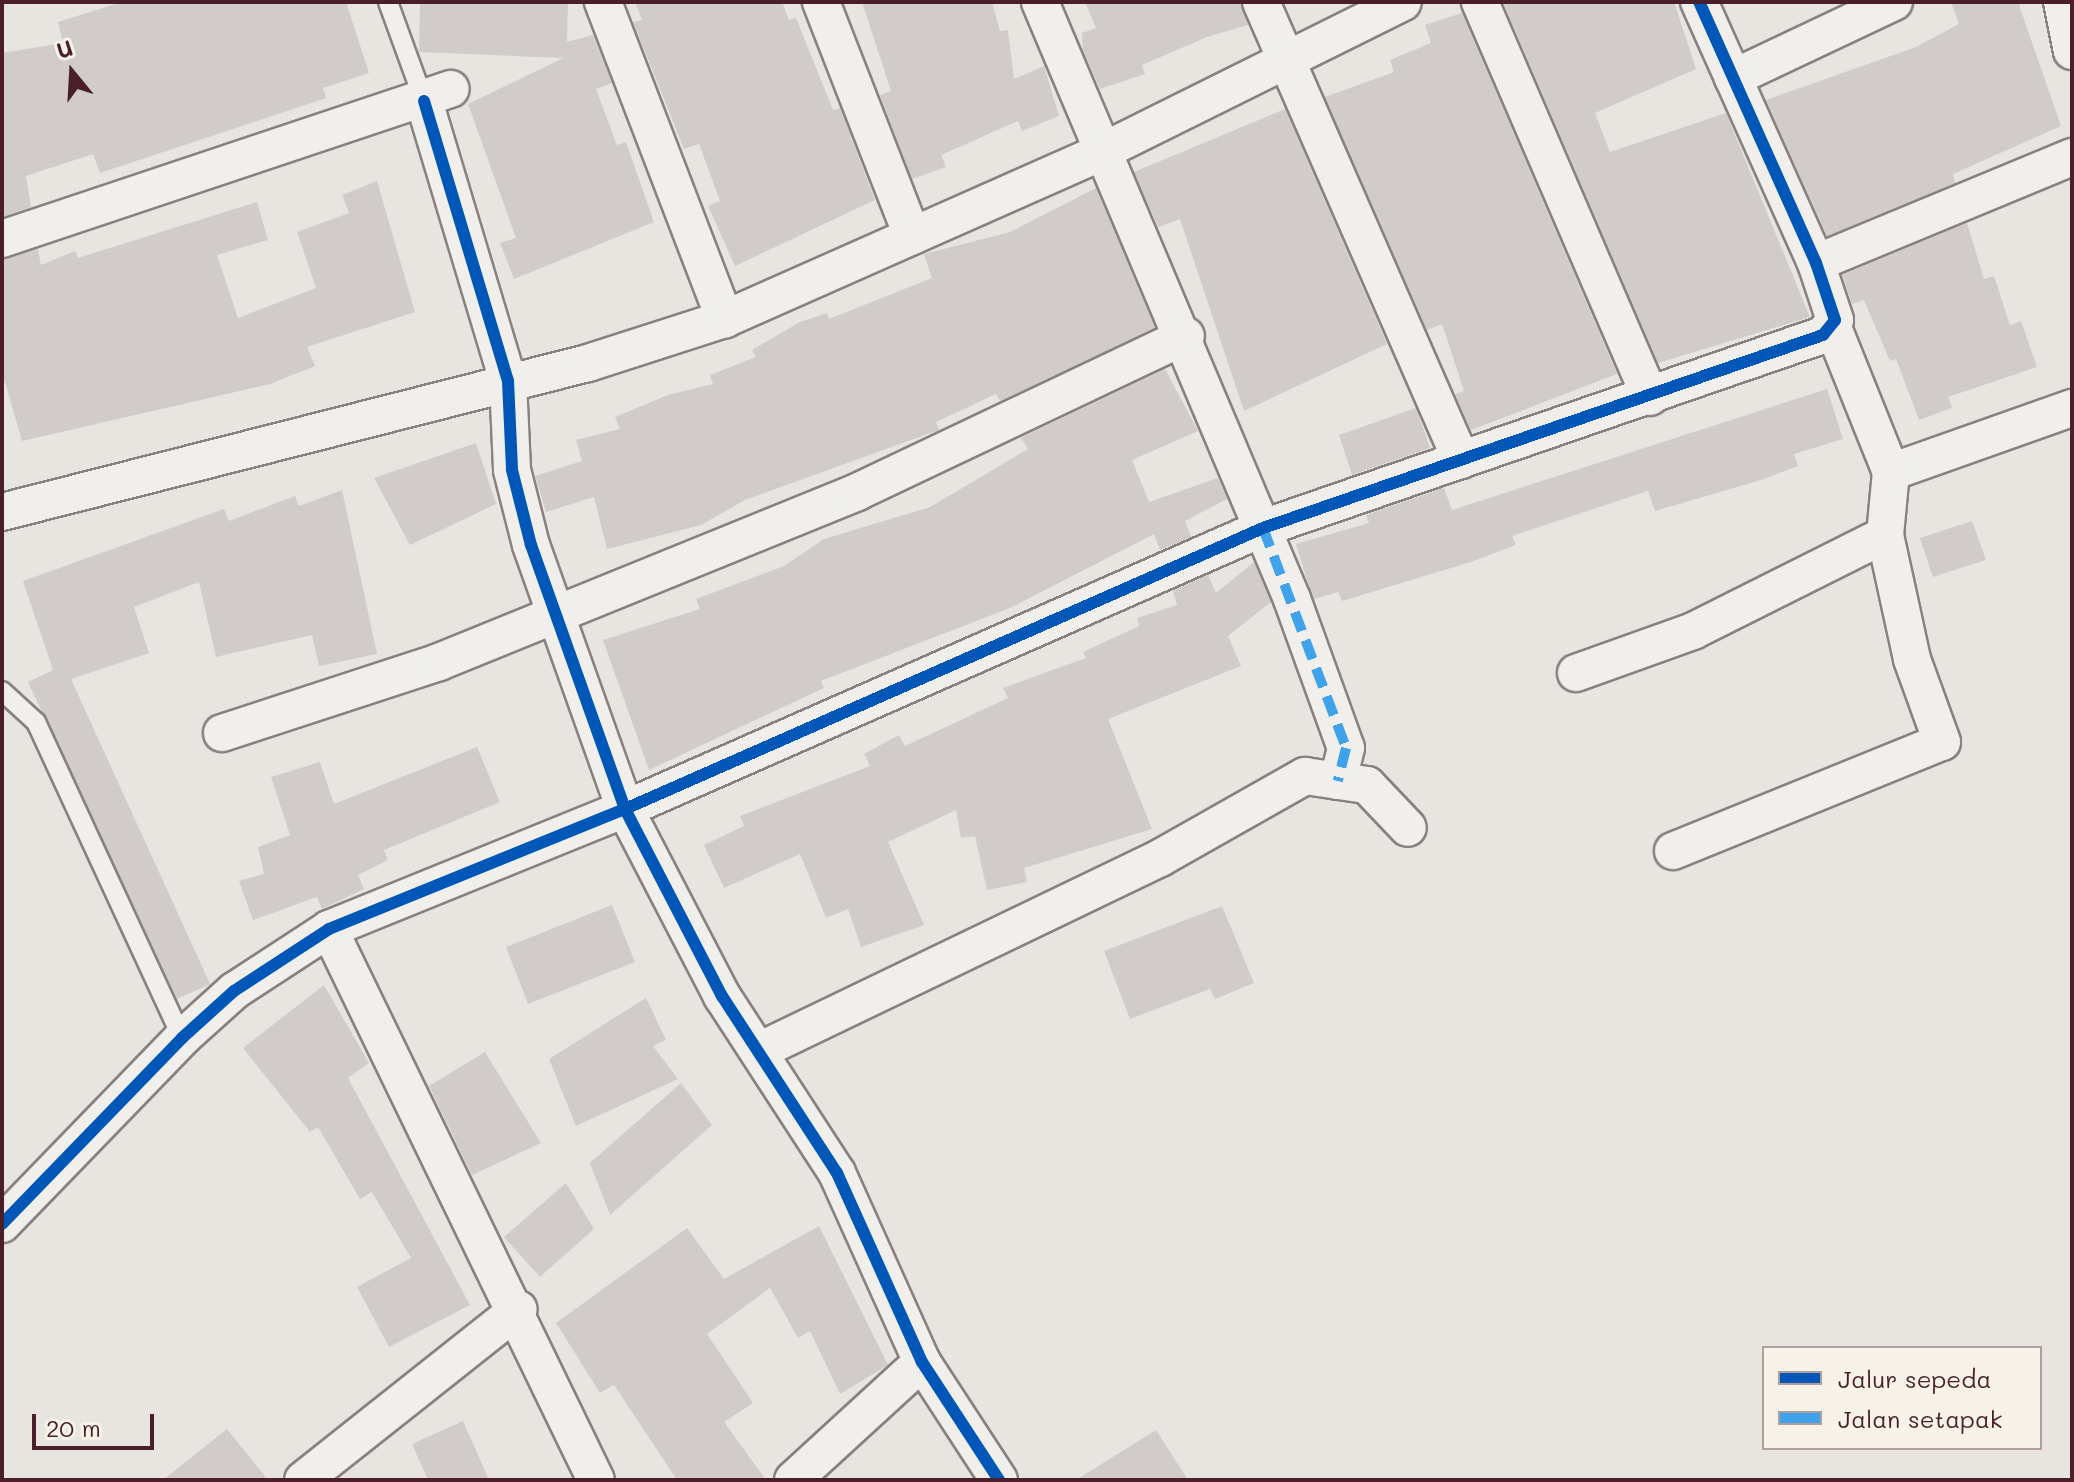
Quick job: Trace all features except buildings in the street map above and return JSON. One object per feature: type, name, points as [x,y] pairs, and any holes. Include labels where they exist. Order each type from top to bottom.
[{"type":"street","points":[[603,2],[725,319]]},
{"type":"street","points":[[821,2],[912,236]]},
{"type":"street","points":[[1040,2],[1099,153],[1186,336],[1263,528],[1346,748],[1338,781]]},
{"type":"street","points":[[1261,2],[1461,460]]},
{"type":"street","points":[[2,512],[508,381],[725,319],[1099,153],[1403,2]]},
{"type":"street","points":[[1480,2],[1650,397]]},
{"type":"street","points":[[1673,851],[1942,742],[1912,659],[1885,535],[1891,472],[1833,328],[1816,263],[1699,2]]},
{"type":"street","points":[[1733,78],[1894,2]]},
{"type":"street","points":[[2062,2],[2072,51]]},
{"type":"street","points":[[2,239],[438,95],[508,381],[512,470],[554,616],[625,809],[671,904],[837,1173],[922,1362],[999,1480]]},
{"type":"street","points":[[1816,263],[2072,157]]},
{"type":"street","points":[[2,1224],[182,1038],[234,991],[329,929],[625,809],[1263,528],[1650,397],[1833,328]]},
{"type":"street","points":[[222,733],[554,616],[857,492],[1186,336]]},
{"type":"street","points":[[1891,472],[2072,408]]},
{"type":"street","points":[[1576,673],[1693,631],[1885,535]]},
{"type":"street","points":[[759,1051],[1146,865],[1305,776],[1367,785],[1408,828]]},
{"type":"street","points":[[329,929],[519,1309],[596,1480]]},
{"type":"street","points":[[303,1480],[519,1309]]},
{"type":"street","points":[[793,1480],[922,1362]]},
{"type":"lane","points":[[388,2],[438,95]]},
{"type":"lane","points":[[2,691],[36,722],[182,1038]]},
{"type":"marked path","points":[[1263,528],[1346,748],[1338,781]]},
{"type":"cycle path","points":[[2,1224],[182,1038],[234,991],[329,929],[625,809],[1263,528],[1823,335],[1835,320],[1816,263],[1699,2]]},
{"type":"cycle path","points":[[424,101],[508,381],[512,470],[531,545],[625,809],[722,996],[837,1173],[922,1362],[999,1480]]}]
